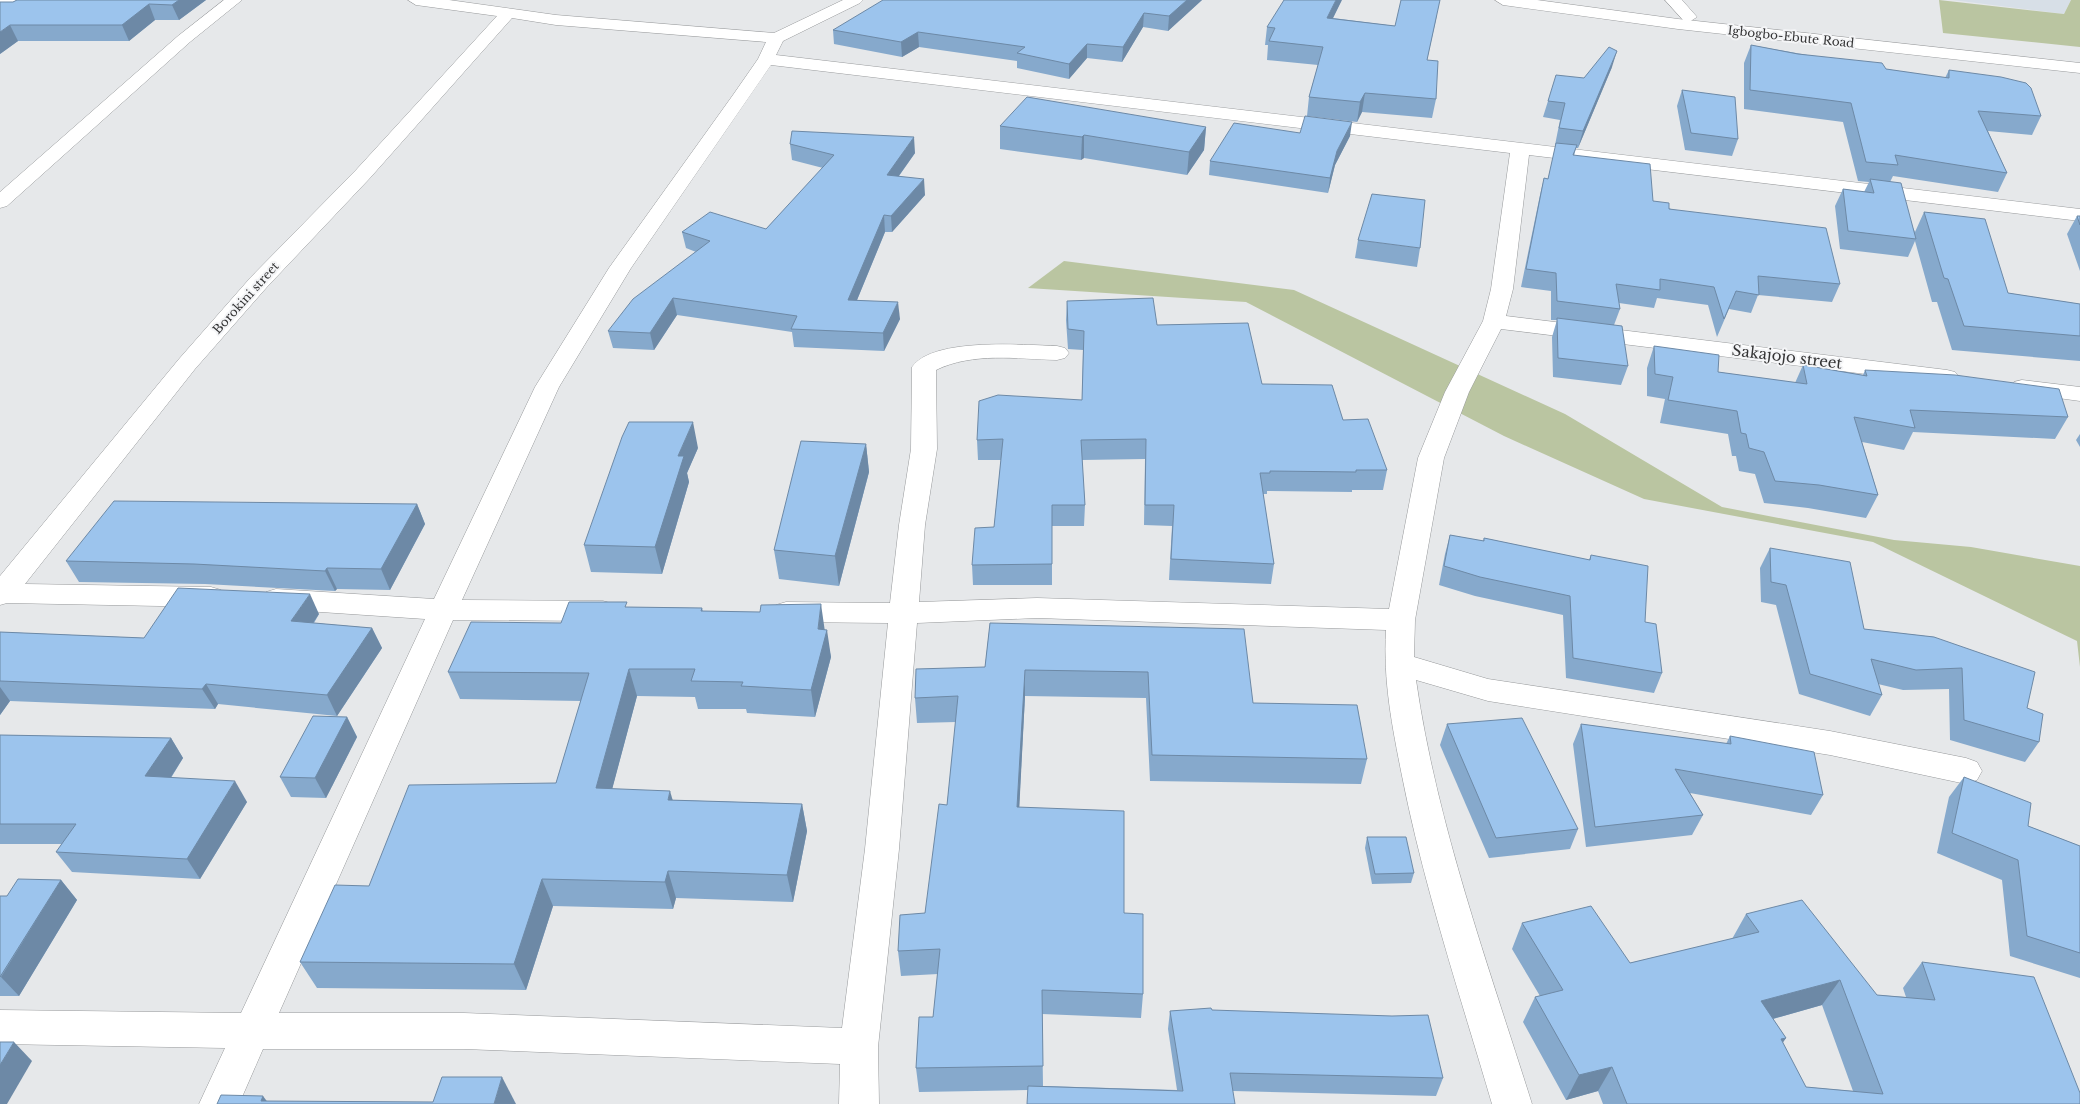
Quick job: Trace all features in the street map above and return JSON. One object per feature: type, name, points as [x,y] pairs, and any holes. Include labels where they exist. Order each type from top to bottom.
[{"type":"street","points":[[0,2],[10,0]]},
{"type":"street","points":[[0,202],[184,39],[234,0]]},
{"type":"street","points":[[416,0],[441,2],[507,15],[1520,149],[2080,215]]},
{"type":"street","points":[[219,1104],[253,1031],[301,919],[547,387],[640,238],[771,49],[856,0]]},
{"type":"street","name":"Igbogbo-Ebute Road","points":[[1503,0],[1678,24],[2080,68]]},
{"type":"street","name":"Igbogbo-Ebute Road","points":[[1565,0],[1689,17],[2080,58]]},
{"type":"street","points":[[1673,0],[1689,17]]},
{"type":"street","name":"Borokini street","points":[[1,593],[187,364],[259,282],[363,174],[507,15]]},
{"type":"street","points":[[1512,1104],[1432,840],[1406,716],[1399,664],[1401,620],[1431,458],[1457,392],[1494,321],[1502,290],[1520,149]]},
{"type":"street","name":"Sakajojo street","points":[[1494,321],[1969,380]]},
{"type":"street","points":[[859,1104],[859,1047],[882,849],[912,525],[924,449],[924,368],[938,359],[963,353],[1057,353]]},
{"type":"street","points":[[1998,384],[2080,394]]},
{"type":"street","points":[[1,593],[112,593],[241,598],[444,610],[633,611]]},
{"type":"street","points":[[758,612],[903,614],[1037,608],[1401,620]]},
{"type":"street","points":[[1399,664],[1488,690],[1830,743],[1966,771]]},
{"type":"street","points":[[0,1027],[253,1031],[464,1031],[859,1047]]},
{"type":"shaded area","points":[[1953,0],[2071,0],[2064,14]]},
{"type":"green space","points":[[1939,0],[2064,14],[2071,0],[2080,0],[2080,47],[1943,33]]},
{"type":"green space","points":[[1064,261],[1294,290],[1565,414],[1722,507],[1894,540],[1971,547],[2080,566],[2080,667],[2077,641],[1873,542],[1644,499],[1504,436],[1246,302],[1028,288]]},
{"type":"building","points":[[17,0],[179,0],[172,5],[149,4],[122,25],[10,25],[0,32],[0,2],[13,2]]},
{"type":"building","points":[[883,0],[1187,0],[1169,16],[1144,13],[1123,47],[1087,44],[1069,64],[1017,53],[1025,47],[918,32],[901,42],[833,30]]},
{"type":"building","points":[[1284,0],[1336,0],[1327,18],[1395,26],[1401,0],[1440,0],[1427,60],[1438,61],[1436,99],[1365,93],[1360,102],[1309,97],[1323,47],[1269,41],[1275,28],[1267,27]]},
{"type":"building","points":[[1751,45],[1798,54],[1882,63],[1886,69],[1949,78],[1949,70],[2001,77],[2026,83],[2031,88],[2041,116],[1978,111],[2007,173],[1895,155],[1898,165],[1866,162],[1851,103],[1750,90]]},
{"type":"building","points":[[1609,47],[1617,51],[1583,131],[1559,128],[1565,103],[1548,101],[1556,75],[1584,78]]},
{"type":"building","points":[[1682,90],[1735,97],[1738,139],[1691,133]]},
{"type":"building","points":[[1027,97],[1206,127],[1189,152],[1084,135],[1082,137],[1000,126]]},
{"type":"building","points":[[1305,116],[1352,122],[1337,151],[1330,178],[1210,161],[1234,123],[1300,133]]},
{"type":"building","points":[[792,131],[914,137],[887,175],[924,179],[891,216],[884,215],[848,300],[898,302],[883,333],[791,329],[797,316],[673,298],[650,333],[608,331],[633,299],[710,241],[682,232],[710,212],[766,229],[834,155],[790,144]]},
{"type":"building","points":[[1556,143],[1577,145],[1573,155],[1650,164],[1653,201],[1669,203],[1669,209],[1826,228],[1840,284],[1758,276],[1759,295],[1736,291],[1724,319],[1714,287],[1660,279],[1660,290],[1616,284],[1620,309],[1557,301],[1556,273],[1526,269],[1544,178],[1548,179]]},
{"type":"building","points":[[1870,179],[1901,183],[1916,239],[1848,231],[1843,189],[1874,193]]},
{"type":"building","points":[[1372,194],[1425,200],[1420,248],[1358,240]]},
{"type":"building","points":[[1924,212],[1985,219],[2008,293],[2080,304],[2080,336],[1964,326],[1948,279],[1944,278]]},
{"type":"building","points":[[1153,298],[1157,325],[1248,323],[1262,384],[1332,385],[1343,420],[1368,419],[1387,470],[1356,470],[1356,472],[1270,471],[1270,473],[1260,473],[1274,564],[1171,559],[1174,505],[1145,505],[1146,439],[1081,440],[1085,505],[1052,505],[1052,564],[972,565],[975,528],[994,527],[1003,439],[977,440],[979,401],[998,395],[1082,400],[1084,331],[1068,329],[1067,301]]},
{"type":"building","points":[[1557,318],[1622,326],[1628,366],[1558,358]]},
{"type":"building","points":[[1654,346],[1719,355],[1718,372],[1807,384],[1803,365],[1867,376],[1865,370],[1955,375],[2059,389],[2068,417],[1910,410],[1915,428],[1854,417],[1878,495],[1819,485],[1775,481],[1764,452],[1749,448],[1746,434],[1741,433],[1737,411],[1668,400],[1673,377],[1655,374]]},
{"type":"building","points":[[629,422],[693,422],[678,456],[684,456],[655,547],[584,545],[622,437]]},
{"type":"building","points":[[801,441],[866,444],[835,556],[774,550]]},
{"type":"building","points":[[114,501],[417,504],[381,569],[327,568],[325,571],[194,564],[66,561]]},
{"type":"building","points":[[1450,535],[1484,541],[1484,538],[1590,560],[1591,555],[1648,566],[1645,622],[1656,624],[1662,673],[1573,658],[1570,596],[1480,577],[1444,566]]},
{"type":"building","points":[[1770,548],[1850,562],[1864,629],[1934,637],[2035,672],[2027,708],[2043,714],[2039,742],[1964,720],[1962,668],[1916,670],[1871,659],[1882,695],[1810,674],[1786,585],[1771,582]]},
{"type":"building","points":[[178,588],[310,594],[291,621],[372,628],[327,695],[206,684],[202,689],[0,681],[0,632],[144,638]]},
{"type":"building","points":[[569,602],[627,602],[625,607],[702,608],[701,611],[760,612],[761,605],[821,604],[818,629],[827,630],[811,690],[741,686],[743,682],[691,681],[695,669],[629,669],[596,788],[670,791],[668,800],[802,804],[787,875],[668,871],[665,882],[542,879],[514,964],[300,962],[335,885],[369,886],[409,785],[556,783],[589,673],[448,672],[471,622],[561,623]]},
{"type":"building","points":[[990,623],[1244,629],[1253,703],[1357,705],[1367,759],[1152,755],[1148,672],[1025,670],[1017,807],[1124,811],[1124,913],[1143,914],[1143,994],[1042,990],[1043,1066],[916,1068],[919,1017],[933,1017],[940,949],[898,951],[900,915],[925,913],[939,804],[947,805],[958,696],[915,698],[916,669],[985,667]]},
{"type":"building","points":[[313,716],[347,717],[315,778],[280,777]]},
{"type":"building","points":[[1522,718],[1578,829],[1496,838],[1447,724]]},
{"type":"building","points":[[1581,724],[1731,744],[1730,736],[1814,752],[1823,795],[1675,769],[1703,815],[1595,827]]},
{"type":"building","points":[[0,735],[171,738],[145,776],[235,781],[187,859],[56,852],[76,824],[0,824]]},
{"type":"building","points":[[1964,777],[2031,803],[2028,826],[2080,846],[2080,953],[2027,936],[2018,860],[1952,833]]},
{"type":"building","points":[[1367,837],[1406,837],[1414,873],[1375,874]]},
{"type":"building","points":[[18,879],[61,880],[0,977],[0,896],[7,896]]},
{"type":"building","points":[[1802,900],[1877,995],[1935,1000],[1922,962],[2034,977],[2080,1093],[2080,1104],[1627,1104],[1612,1067],[1579,1075],[1535,997],[1563,990],[1522,923],[1591,906],[1630,963],[1759,932],[1746,914]],"holes":[[[1840,980],[1883,1094],[1806,1087],[1781,1039],[1786,1038],[1761,1001]]]},
{"type":"building","points":[[1211,1008],[1212,1010],[1392,1016],[1428,1015],[1443,1078],[1230,1073],[1235,1104],[1027,1104],[1028,1086],[1183,1091],[1170,1011]]},
{"type":"building","points":[[0,1042],[14,1042],[0,1065]]},
{"type":"building","points":[[442,1077],[502,1077],[494,1104],[217,1104],[221,1095],[263,1096],[261,1101],[433,1102]]}]
